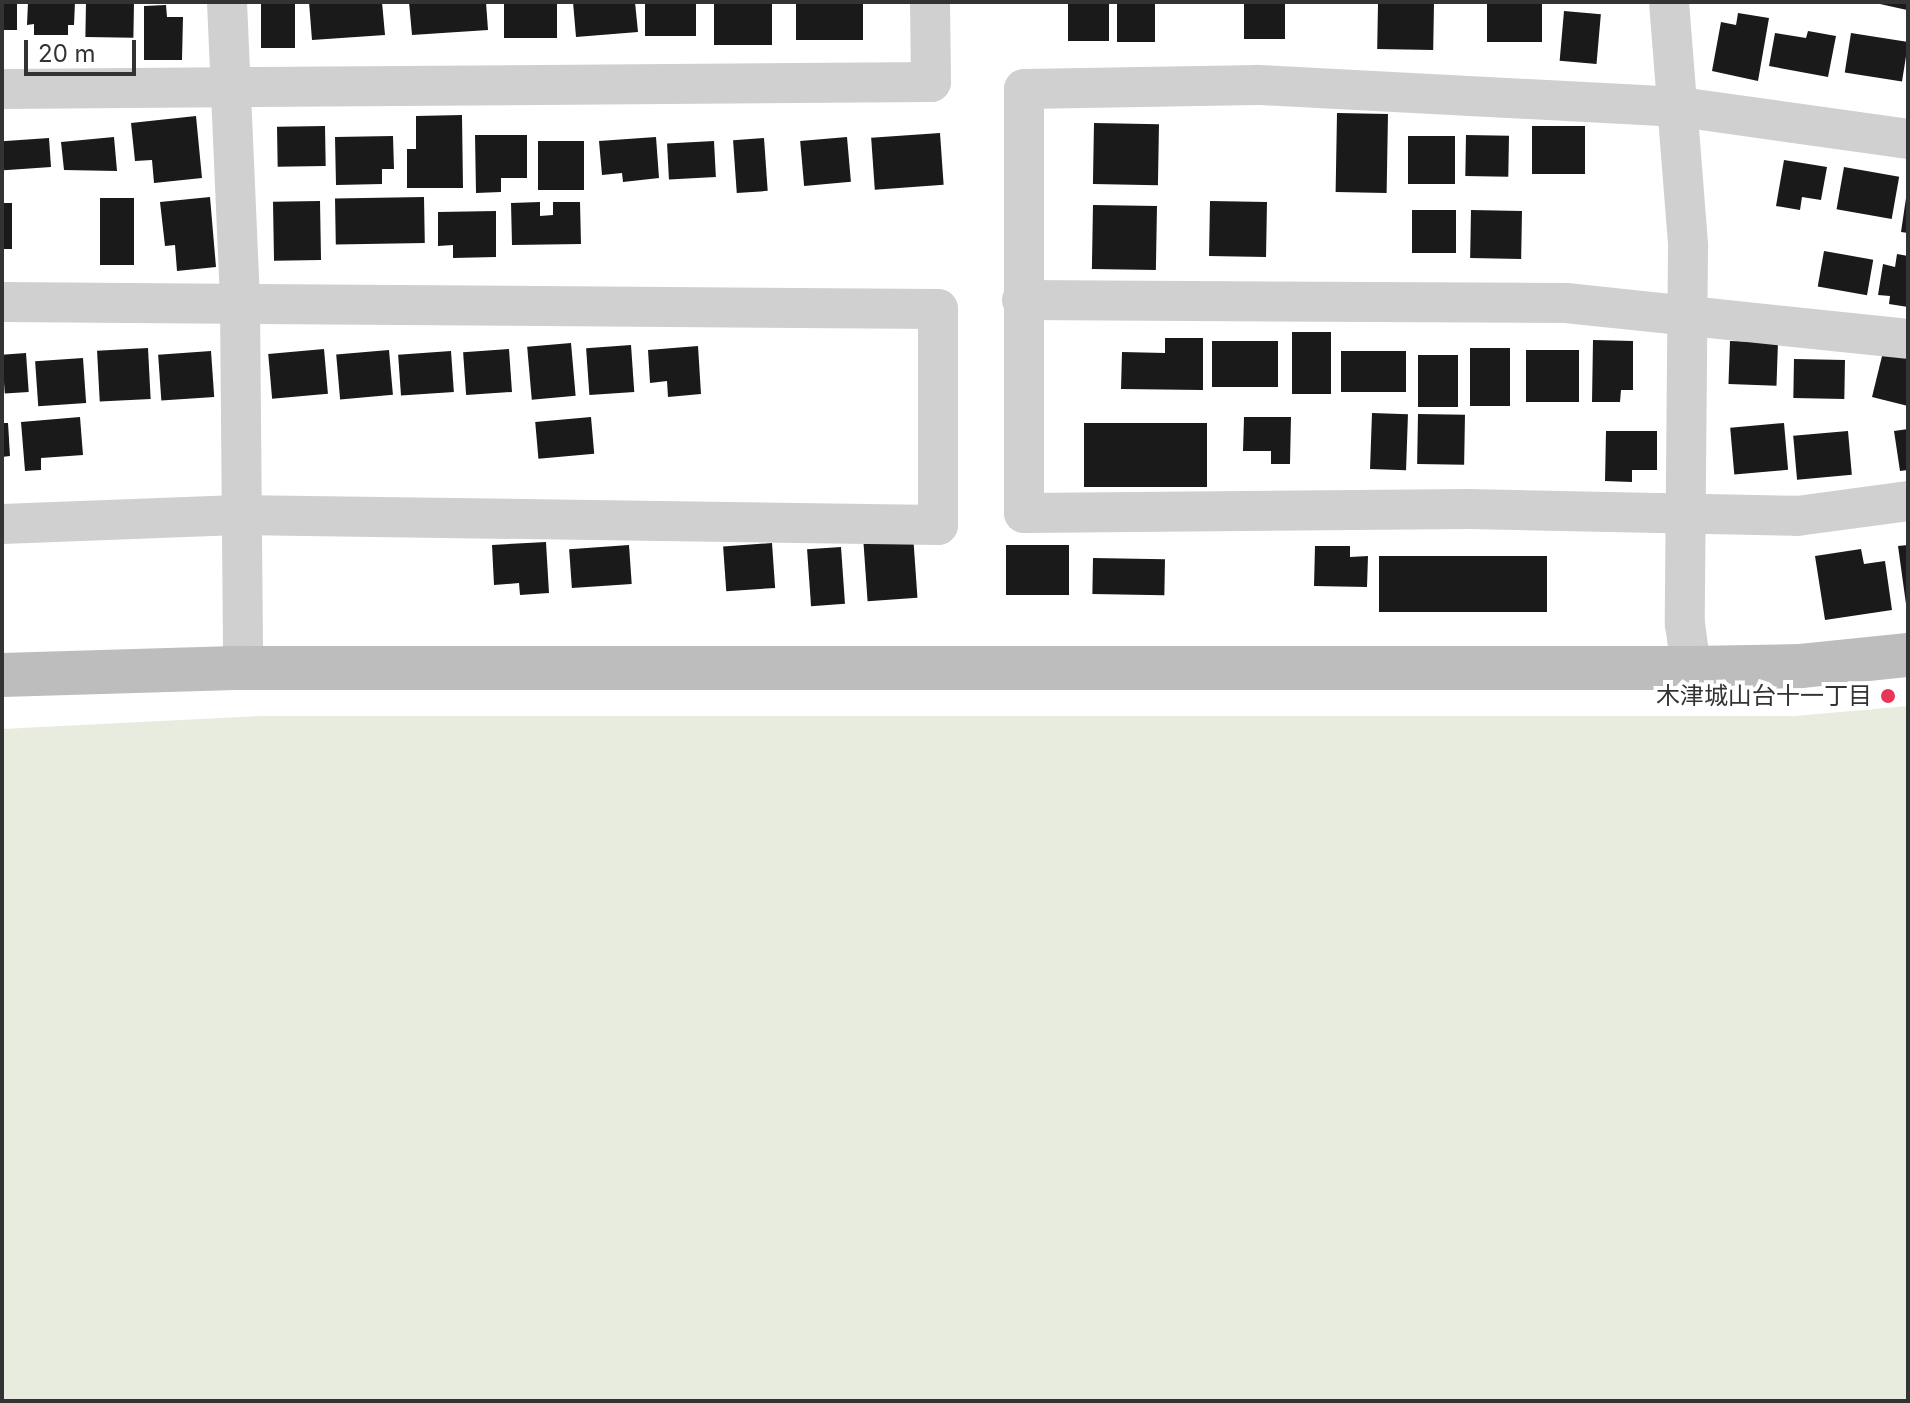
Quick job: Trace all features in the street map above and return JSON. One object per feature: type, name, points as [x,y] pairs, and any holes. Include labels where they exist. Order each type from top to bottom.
[{"type":"street","points":[[227,2],[234,89],[240,304],[238,515],[243,668]]},
{"type":"street","points":[[2,89],[931,82],[930,2]]},
{"type":"street","points":[[1669,2],[1680,107],[1688,246],[1685,624],[1691,668]]},
{"type":"street","points":[[1908,139],[1680,107],[1258,85],[1024,89],[1022,300],[1024,513],[1469,509],[1685,517],[1797,516],[1908,501]]},
{"type":"street","points":[[1022,300],[1566,303],[1908,339]]},
{"type":"street","points":[[2,302],[938,309],[938,525],[238,515],[2,524]]},
{"type":"street","points":[[2,675],[243,668],[1691,668],[1801,666],[1908,655]]},
{"type":"shaded area","points":[[1908,706],[1908,1401],[2,1401],[2,729],[260,716],[1795,716]]},
{"type":"building","points":[[2,2],[17,2],[17,30],[2,30]]},
{"type":"building","points":[[28,2],[75,2],[74,25],[68,25],[68,35],[34,35],[34,24],[27,25]]},
{"type":"building","points":[[86,2],[134,3],[133,38],[85,37]]},
{"type":"building","points":[[261,2],[295,2],[295,48],[261,48]]},
{"type":"building","points":[[309,2],[382,2],[385,35],[312,40]]},
{"type":"building","points":[[409,2],[486,2],[488,30],[412,35]]},
{"type":"building","points":[[504,2],[557,2],[557,38],[504,38]]},
{"type":"building","points":[[573,2],[635,2],[638,32],[576,37]]},
{"type":"building","points":[[645,2],[696,2],[696,36],[645,36]]},
{"type":"building","points":[[714,2],[772,2],[772,45],[714,45]]},
{"type":"building","points":[[796,2],[863,2],[863,40],[796,40]]},
{"type":"building","points":[[1068,2],[1109,2],[1109,41],[1068,41]]},
{"type":"building","points":[[1117,2],[1155,2],[1155,42],[1117,42]]},
{"type":"building","points":[[1244,2],[1285,2],[1285,39],[1244,39]]},
{"type":"building","points":[[1487,2],[1542,2],[1542,42],[1487,42]]},
{"type":"building","points":[[1871,2],[1908,2],[1908,5],[1907,10]]},
{"type":"building","points":[[1378,3],[1434,4],[1433,50],[1377,49]]},
{"type":"building","points":[[166,5],[167,17],[183,17],[182,60],[144,60],[144,6]]},
{"type":"building","points":[[1564,11],[1601,14],[1597,64],[1560,61]]},
{"type":"building","points":[[1738,13],[1769,18],[1758,81],[1712,71],[1721,22],[1736,25]]},
{"type":"building","points":[[1808,31],[1836,36],[1828,77],[1769,66],[1775,33],[1806,38]]},
{"type":"building","points":[[1851,33],[1908,42],[1902,82],[1845,73]]},
{"type":"building","points":[[1337,113],[1388,114],[1387,193],[1336,192]]},
{"type":"building","points":[[462,115],[463,188],[407,188],[407,149],[416,149],[416,116]]},
{"type":"building","points":[[196,116],[202,178],[154,183],[152,160],[135,161],[131,123]]},
{"type":"building","points":[[1094,123],[1159,124],[1158,185],[1093,184]]},
{"type":"building","points":[[325,126],[326,166],[278,167],[277,127]]},
{"type":"building","points":[[1532,126],[1585,126],[1585,174],[1532,174]]},
{"type":"building","points":[[940,133],[944,185],[875,190],[871,138]]},
{"type":"building","points":[[475,135],[527,135],[527,178],[501,178],[501,192],[476,193]]},
{"type":"building","points":[[1466,135],[1509,136],[1508,177],[1465,176]]},
{"type":"building","points":[[393,136],[394,169],[382,169],[382,184],[336,185],[335,137]]},
{"type":"building","points":[[1408,136],[1455,136],[1455,184],[1408,184]]},
{"type":"building","points":[[114,137],[117,171],[64,170],[61,142]]},
{"type":"building","points":[[656,137],[659,178],[623,182],[622,173],[602,175],[599,141]]},
{"type":"building","points":[[847,137],[851,182],[804,186],[800,141]]},
{"type":"building","points":[[49,138],[51,167],[4,170],[2,141]]},
{"type":"building","points":[[764,138],[768,191],[737,193],[733,140]]},
{"type":"building","points":[[538,141],[584,141],[584,190],[538,190]]},
{"type":"building","points":[[714,141],[716,177],[669,179],[667,143]]},
{"type":"building","points":[[1784,160],[1827,167],[1821,200],[1802,197],[1800,210],[1776,206]]},
{"type":"building","points":[[1844,167],[1899,177],[1892,219],[1837,209]]},
{"type":"building","points":[[210,197],[216,267],[177,271],[175,245],[165,246],[160,202]]},
{"type":"building","points":[[424,197],[425,243],[336,245],[335,199]]},
{"type":"building","points":[[100,198],[134,198],[134,265],[100,265]]},
{"type":"building","points":[[1908,198],[1908,233],[1901,232]]},
{"type":"building","points":[[320,201],[321,260],[274,261],[273,202]]},
{"type":"building","points":[[1210,201],[1267,202],[1266,257],[1209,256]]},
{"type":"building","points":[[540,202],[540,216],[553,215],[553,202],[580,202],[581,244],[512,245],[511,203]]},
{"type":"building","points":[[2,203],[12,203],[12,249],[2,249]]},
{"type":"building","points":[[1093,205],[1157,206],[1156,270],[1092,269]]},
{"type":"building","points":[[1412,210],[1456,210],[1456,253],[1412,253]]},
{"type":"building","points":[[1471,210],[1522,211],[1521,259],[1470,258]]},
{"type":"building","points":[[496,211],[496,257],[453,258],[453,245],[438,246],[438,212]]},
{"type":"building","points":[[1824,251],[1873,260],[1867,295],[1818,286]]},
{"type":"building","points":[[1897,254],[1908,256],[1908,307],[1889,304],[1890,296],[1878,295],[1883,264],[1895,267]]},
{"type":"building","points":[[1292,332],[1331,332],[1331,394],[1292,394]]},
{"type":"building","points":[[1165,338],[1203,338],[1203,390],[1121,389],[1122,352],[1165,353]]},
{"type":"building","points":[[1593,340],[1633,341],[1633,390],[1621,390],[1620,402],[1592,402]]},
{"type":"building","points":[[1212,341],[1278,341],[1278,387],[1212,387]]},
{"type":"building","points":[[1730,341],[1778,343],[1776,386],[1728,384]]},
{"type":"building","points":[[571,343],[576,396],[532,400],[527,347]]},
{"type":"building","points":[[631,345],[634,392],[589,395],[586,348]]},
{"type":"building","points":[[698,346],[701,394],[668,397],[667,381],[650,383],[648,350]]},
{"type":"building","points":[[148,348],[151,399],[100,402],[97,351]]},
{"type":"building","points":[[1470,348],[1510,348],[1510,406],[1470,406]]},
{"type":"building","points":[[324,349],[328,394],[272,399],[268,354]]},
{"type":"building","points":[[509,349],[512,392],[466,395],[463,352]]},
{"type":"building","points":[[389,350],[393,395],[340,399],[336,355]]},
{"type":"building","points":[[1526,350],[1579,350],[1579,402],[1526,402]]},
{"type":"building","points":[[211,351],[214,397],[161,401],[158,355]]},
{"type":"building","points":[[451,351],[454,392],[401,396],[398,355]]},
{"type":"building","points":[[1341,351],[1406,351],[1406,392],[1341,392]]},
{"type":"building","points":[[1883,352],[1908,358],[1908,406],[1872,397]]},
{"type":"building","points":[[26,353],[29,392],[5,394],[2,355]]},
{"type":"building","points":[[1418,355],[1458,355],[1458,407],[1418,407]]},
{"type":"building","points":[[83,358],[86,403],[38,406],[35,361]]},
{"type":"building","points":[[1794,359],[1845,360],[1844,399],[1793,398]]},
{"type":"building","points":[[1372,413],[1408,414],[1406,470],[1370,469]]},
{"type":"building","points":[[1418,414],[1465,415],[1464,465],[1417,464]]},
{"type":"building","points":[[80,417],[83,455],[41,458],[41,470],[25,471],[21,422]]},
{"type":"building","points":[[591,417],[594,454],[538,459],[535,422]]},
{"type":"building","points":[[1244,417],[1291,417],[1290,464],[1271,464],[1271,451],[1243,451]]},
{"type":"building","points":[[2,423],[8,423],[10,456],[2,457]]},
{"type":"building","points":[[1084,423],[1207,423],[1207,487],[1084,487]]},
{"type":"building","points":[[1784,423],[1788,470],[1734,475],[1730,428]]},
{"type":"building","points":[[1908,429],[1908,470],[1900,471],[1894,431]]},
{"type":"building","points":[[1606,431],[1657,431],[1657,470],[1632,470],[1632,482],[1605,481]]},
{"type":"building","points":[[1848,431],[1852,475],[1797,480],[1793,436]]},
{"type":"building","points":[[913,534],[917,598],[868,601],[863,537]]},
{"type":"building","points":[[546,542],[549,593],[520,595],[519,583],[494,585],[492,545]]},
{"type":"building","points":[[772,543],[775,588],[726,591],[723,546]]},
{"type":"building","points":[[629,545],[632,584],[572,588],[569,549]]},
{"type":"building","points":[[1006,545],[1069,545],[1069,595],[1006,595]]},
{"type":"building","points":[[1908,545],[1908,604],[1906,604],[1898,546]]},
{"type":"building","points":[[1315,546],[1350,546],[1350,557],[1368,556],[1367,587],[1314,586]]},
{"type":"building","points":[[841,547],[845,604],[811,606],[807,549]]},
{"type":"building","points":[[1861,549],[1864,564],[1885,561],[1892,610],[1825,620],[1815,556]]},
{"type":"building","points":[[1379,556],[1547,556],[1547,612],[1379,612]]},
{"type":"building","points":[[1093,558],[1165,559],[1164,595],[1092,594]]},
{"type":"place","name":"木津城山台十一丁目","points":[[1888,696]]}]
